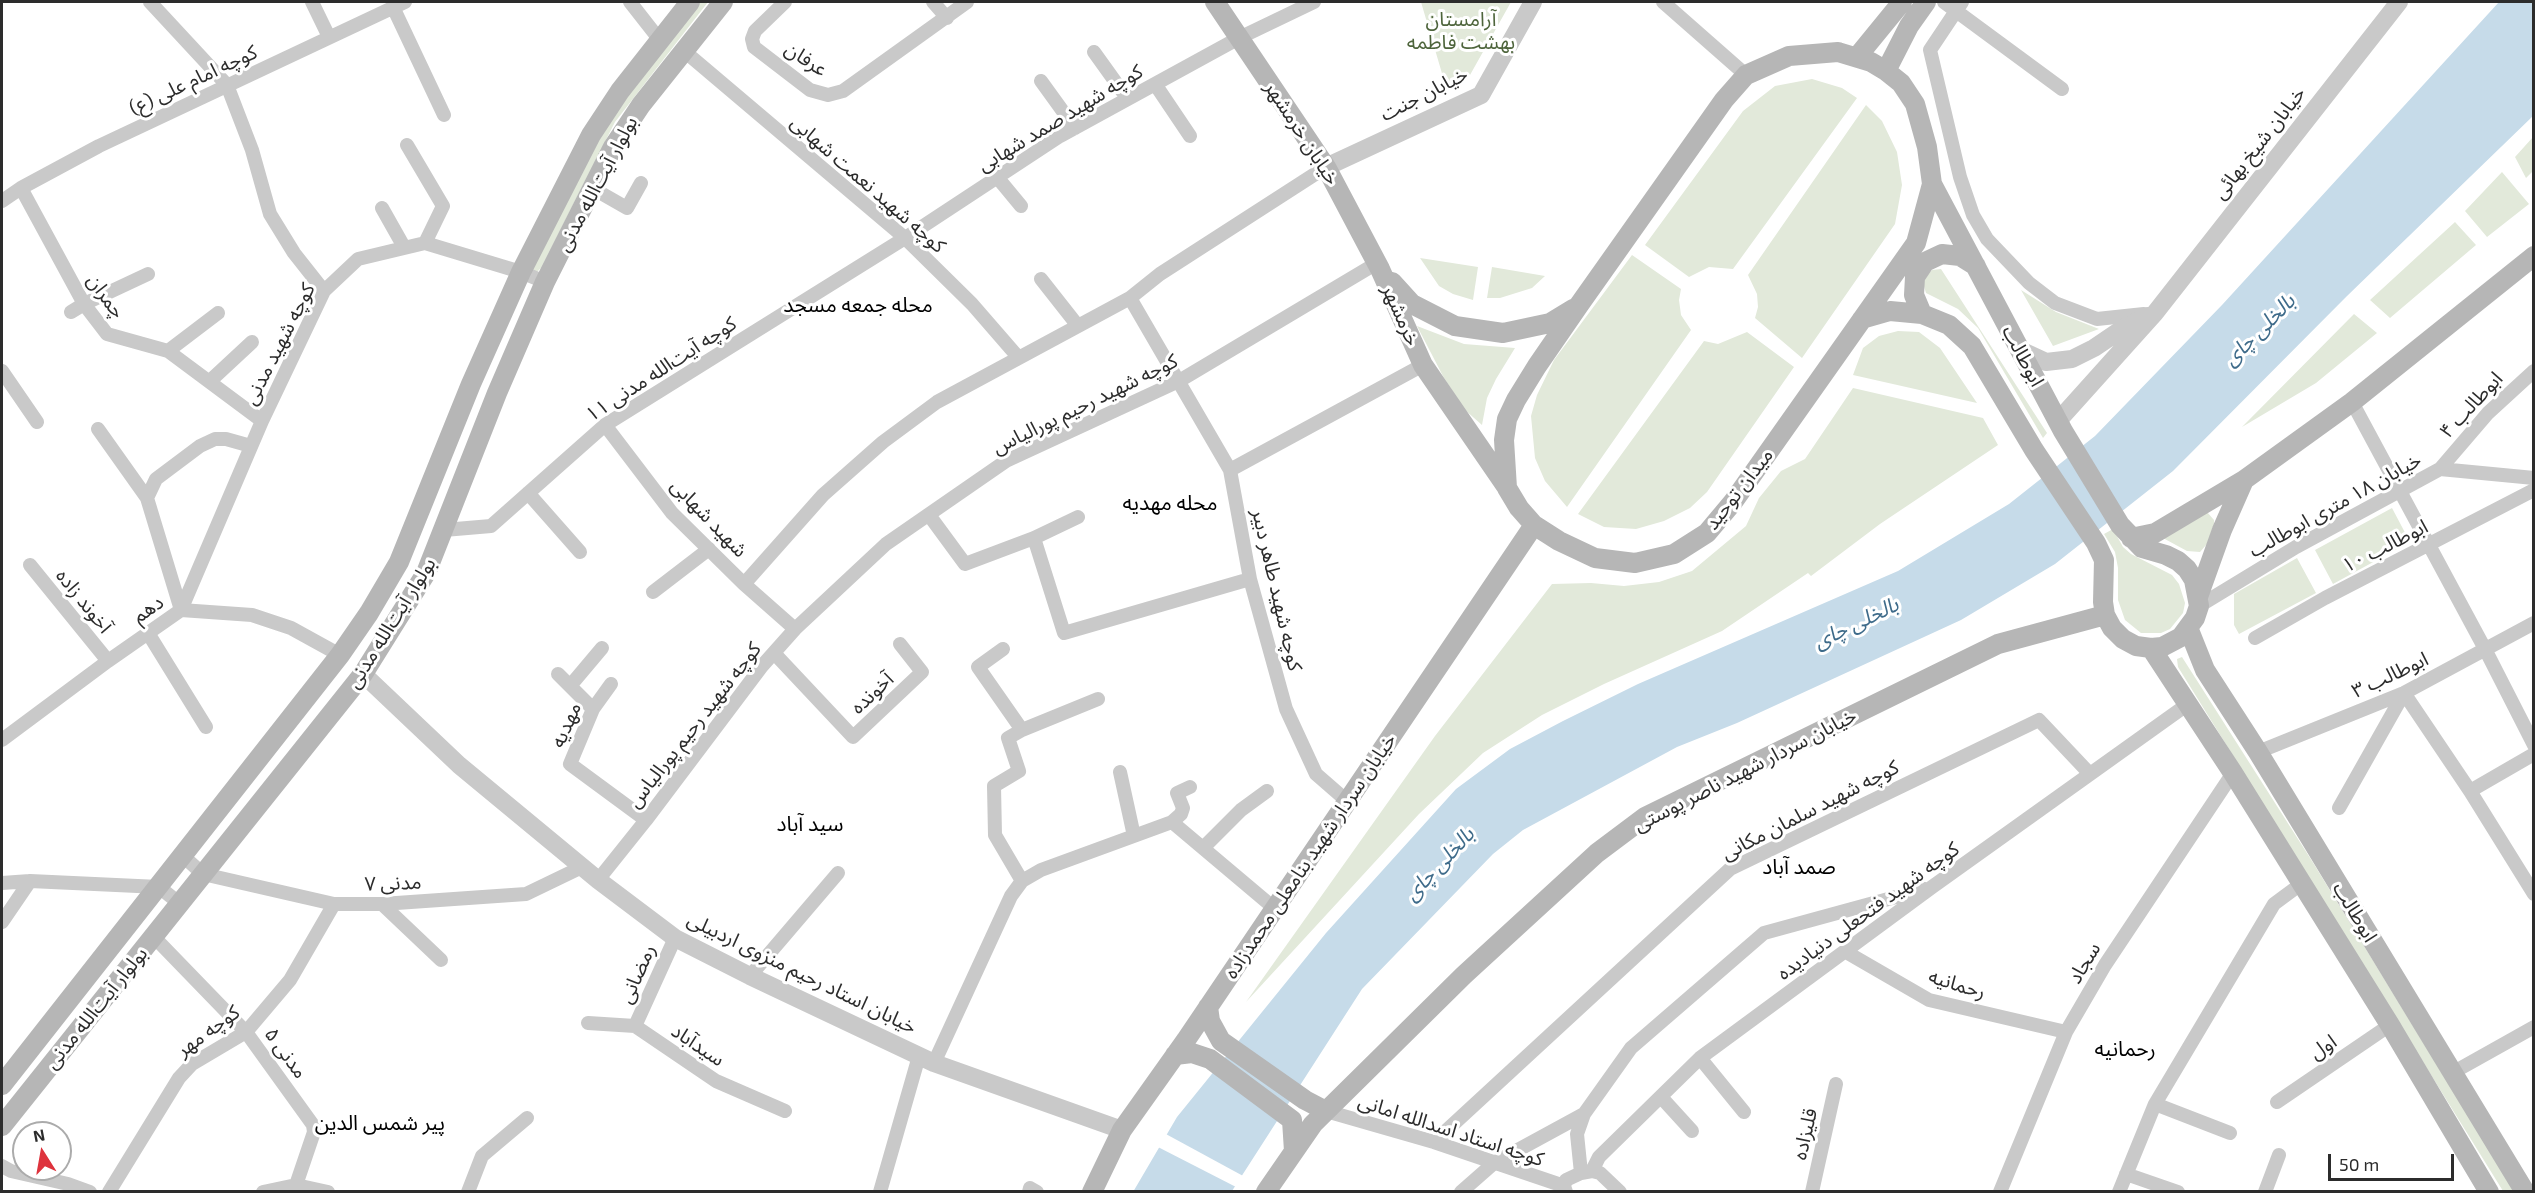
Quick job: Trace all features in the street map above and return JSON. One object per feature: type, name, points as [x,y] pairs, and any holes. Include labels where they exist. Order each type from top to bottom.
[{"type":"main road","name":"بولوار آیت‌الله مدنی","points":[[2,1085],[340,655],[369,613],[399,562],[471,384],[521,272],[591,135],[659,39],[690,2]]},
{"type":"main road","name":"بولوار آیت‌الله مدنی","points":[[2,1126],[363,674],[426,573],[497,393],[545,282],[613,147],[635,113],[723,2]]},
{"type":"main road","name":"خیابان خرمشهر","points":[[1215,2],[1326,166],[1379,266]]},
{"type":"main road","points":[[1857,57],[1902,2]]},
{"type":"main road","points":[[1887,71],[1909,26],[1926,2]]},
{"type":"main road","name":"میدان توحید","points":[[1838,52],[1857,57],[1887,71],[1901,83],[1915,104],[1927,147],[1932,184],[1916,243],[1733,502],[1707,533],[1674,554],[1635,563],[1595,558],[1559,541],[1534,525],[1519,508],[1507,488],[1504,440],[1507,419],[1536,366],[1724,100],[1746,75],[1789,56],[1838,52]]},
{"type":"main road","name":"ابوطالب","points":[[1932,184],[2060,426],[2126,532]]},
{"type":"main road","points":[[1922,314],[1914,295],[1915,277],[1925,262],[1942,254],[1960,256],[1976,266]]},
{"type":"main road","points":[[2126,532],[2155,533],[2244,480],[2352,402],[2534,256]]},
{"type":"main road","name":"خرمشهر","points":[[1379,266],[1412,304],[1455,326],[1503,333],[1550,323],[1579,305]]},
{"type":"main road","name":"خرمشهر","points":[[1379,266],[1423,365],[1507,488]]},
{"type":"main road","name":"ابوطالب","points":[[1862,319],[1890,311],[1922,314],[1949,325],[1972,346],[2034,450],[2097,543],[2104,560],[2105,615]]},
{"type":"main road","points":[[2105,615],[2112,628],[2123,639],[2136,646],[2151,648],[2172,643],[2189,630],[2222,530],[2244,480]]},
{"type":"main road","name":"خیابان سردار شهید بنامعلی محمدزاده","points":[[1092,1191],[1122,1130],[1208,1007],[1534,525]]},
{"type":"main road","points":[[2126,532],[2142,549],[2166,555],[2182,565],[2194,580],[2198,602]]},
{"type":"main road","name":"خیابان سردار شهید ناصر پوستی","points":[[1266,1191],[1313,1124],[1326,1111],[1472,968],[1597,852],[1645,817],[1998,644],[2105,615]]},
{"type":"main road","name":"ابوطالب","points":[[2189,630],[2205,670],[2258,752],[2525,1191]]},
{"type":"main road","name":"ابوطالب","points":[[2151,648],[2234,773],[2390,1024],[2489,1191]]},
{"type":"main road","points":[[1208,1007],[1210,1021],[1221,1041],[1305,1100],[1326,1111]]},
{"type":"main road","points":[[1175,1055],[1192,1053],[1210,1059],[1292,1120],[1294,1151]]},
{"type":"street","points":[[150,2],[227,85],[252,150],[270,214],[294,253],[324,291]]},
{"type":"street","points":[[312,2],[329,37]]},
{"type":"street","points":[[630,2],[659,39]]},
{"type":"street","name":"عرفان","points":[[785,2],[755,31],[752,39],[754,47],[810,90],[828,95],[843,91],[947,18]]},
{"type":"street","points":[[933,2],[947,18],[967,2]]},
{"type":"street","name":"کوچه شهید صمد شهابی","points":[[905,238],[1075,128],[1239,38],[1314,2]]},
{"type":"street","name":"خیابان جنت","points":[[1326,166],[1481,95],[1533,2]]},
{"type":"street","points":[[1663,2],[1746,75]]},
{"type":"street","name":"خیابان شیخ بهائی","points":[[2060,426],[2155,313],[2399,2]]},
{"type":"street","points":[[399,4],[444,115]]},
{"type":"street","name":"کوچه امام علی (ع)","points":[[2,201],[21,188],[99,146],[399,4]]},
{"type":"street","points":[[2062,89],[1953,4],[1930,50],[1960,177],[1973,215],[1987,239],[2029,283],[2055,303],[2097,319],[2155,313]]},
{"type":"street","name":"کوچه شهید نعمت شهابی","points":[[683,50],[905,238],[972,304],[1018,357]]},
{"type":"street","points":[[1094,52],[1127,98]]},
{"type":"street","points":[[1041,81],[1075,128]]},
{"type":"street","points":[[1155,84],[1190,136]]},
{"type":"street","points":[[407,145],[443,206],[425,243]]},
{"type":"street","points":[[744,584],[823,495],[883,442],[937,402],[1130,298],[1161,274],[1326,166]]},
{"type":"street","points":[[997,177],[1022,207]]},
{"type":"street","points":[[592,188],[627,208],[641,183]]},
{"type":"street","name":"چمران","points":[[21,188],[84,304],[107,334],[168,351],[262,421]]},
{"type":"street","points":[[382,208],[404,247]]},
{"type":"street","name":"کوچه آیت‌الله مدنی ۱۱","points":[[444,530],[491,526],[604,425],[905,238]]},
{"type":"street","name":"کوچه شهید مدنی","points":[[181,610],[262,421],[324,291],[358,259],[425,243],[521,272],[545,282]]},
{"type":"street","name":"کوچه شهید رحیم پورالیاس","points":[[598,880],[755,675],[795,629],[886,544],[1006,462],[1179,381],[1379,266]]},
{"type":"street","points":[[71,312],[148,274]]},
{"type":"street","points":[[1041,279],[1078,326]]},
{"type":"street","name":"کوچه شهید طاهر دبیر","points":[[1130,298],[1230,470],[1250,579],[1286,709],[1316,774],[1347,801]]},
{"type":"street","points":[[168,351],[218,313]]},
{"type":"street","name":"خیابان شیخ بهائی","points":[[2020,350],[2046,362],[2073,359],[2125,327],[2155,313]]},
{"type":"street","points":[[210,381],[252,342]]},
{"type":"street","points":[[1230,470],[1423,365]]},
{"type":"street","points":[[2,371],[37,422]]},
{"type":"street","name":"ابوطالب ۴","points":[[2440,469],[2488,413],[2534,371]]},
{"type":"street","points":[[2352,402],[2534,745]]},
{"type":"street","name":"شهید شهابی","points":[[604,425],[672,513],[744,584],[795,629]]},
{"type":"street","points":[[98,429],[147,498],[181,610]]},
{"type":"street","points":[[147,498],[156,479],[208,442],[226,438],[251,446]]},
{"type":"street","name":"خیابان ۱۸ متری ابوطالب","points":[[2198,602],[2440,469],[2534,478]]},
{"type":"street","name":"ابوطالب ۱۰","points":[[2255,638],[2325,598],[2534,490]]},
{"type":"street","points":[[528,493],[580,552]]},
{"type":"street","points":[[929,515],[965,564],[1034,538],[1078,517]]},
{"type":"street","points":[[1034,538],[1064,633],[1250,579]]},
{"type":"street","points":[[653,592],[709,549]]},
{"type":"street","name":"آخوند زاده","points":[[30,565],[108,661]]},
{"type":"street","name":"دهم","points":[[2,740],[181,610],[252,615],[291,628],[340,655]]},
{"type":"street","name":"ابوطالب ۳","points":[[2258,752],[2404,693],[2534,622]]},
{"type":"street","points":[[148,633],[206,727]]},
{"type":"street","name":"آخونده","points":[[774,653],[853,737],[922,672],[900,644]]},
{"type":"street","points":[[570,686],[602,648]]},
{"type":"street","points":[[1003,649],[978,667],[1022,730]]},
{"type":"street","name":"خیابان استاد رحیم منزوی اردبیلی","points":[[363,674],[459,765],[598,880],[675,938],[927,1059],[1122,1130]]},
{"type":"street","points":[[558,674],[593,709]]},
{"type":"street","name":"مهدیه","points":[[611,684],[593,709],[570,764],[646,820]]},
{"type":"street","points":[[2339,808],[2404,693],[2470,791],[2534,894]]},
{"type":"street","points":[[1022,881],[995,835],[994,786],[1019,771],[1008,738],[1098,699]]},
{"type":"street","name":"کوچه شهید فتحعلی دنیادیده","points":[[1565,1189],[1566,1180],[1586,1172],[1700,1058],[1932,887],[2188,704]]},
{"type":"street","name":"کوچه شهید سلمان مکانی","points":[[1434,1142],[1730,869],[2039,720],[2090,774]]},
{"type":"street","points":[[2470,791],[2534,754]]},
{"type":"street","points":[[1120,772],[1134,836]]},
{"type":"street","name":"سجاد","points":[[2000,1191],[2066,1032],[2105,965],[2234,773]]},
{"type":"street","points":[[880,1191],[927,1059],[1001,915],[1022,881],[1041,870],[1172,822],[1181,814],[1183,808],[1177,793],[1190,787]]},
{"type":"street","points":[[1203,848],[1242,810],[1267,791]]},
{"type":"street","points":[[1172,822],[1274,908]]},
{"type":"street","points":[[183,856],[203,874]]},
{"type":"street","name":"مدنی ۷","points":[[203,874],[334,904],[382,904],[526,894],[582,867]]},
{"type":"street","points":[[750,976],[838,873]]},
{"type":"street","points":[[2,922],[30,881]]},
{"type":"street","points":[[2,883],[30,881],[159,887],[179,903]]},
{"type":"street","points":[[2119,1191],[2155,1104],[2274,903],[2301,884]]},
{"type":"street","points":[[1620,1191],[1600,1173],[1586,1172],[1577,1134],[1584,1114],[1631,1048],[1764,933],[1932,887]]},
{"type":"street","name":"کوچه مهر","points":[[109,1191],[179,1078],[192,1064],[246,1032],[290,980],[334,904]]},
{"type":"street","points":[[382,904],[441,960]]},
{"type":"street","name":"مدنی ۵","points":[[154,937],[246,1032],[313,1125],[314,1132],[297,1185]]},
{"type":"street","name":"رمضانی","points":[[635,1026],[675,938]]},
{"type":"street","name":"رحمانیه","points":[[1846,952],[1929,1000],[2066,1032]]},
{"type":"street","points":[[588,1023],[635,1026]]},
{"type":"street","name":"اول","points":[[2277,1102],[2390,1024]]},
{"type":"street","name":"سیدآباد","points":[[635,1026],[716,1081],[785,1111]]},
{"type":"street","points":[[2452,1073],[2534,1027]]},
{"type":"street","points":[[1700,1058],[1744,1112]]},
{"type":"street","name":"قلیزاده","points":[[1812,1191],[1836,1084]]},
{"type":"street","points":[[1661,1096],[1692,1131]]},
{"type":"street","points":[[2155,1104],[2230,1133]]},
{"type":"street","name":"کوچه استاد اسدالله امانی","points":[[1326,1111],[1434,1142],[1565,1189]]},
{"type":"street","points":[[1461,1191],[1494,1163],[1584,1114]]},
{"type":"street","points":[[468,1191],[482,1156],[527,1118]]},
{"type":"street","points":[[2265,1191],[2279,1155]]},
{"type":"street","points":[[2,1166],[11,1171],[90,1191]]},
{"type":"street","points":[[2126,1174],[2178,1191]]},
{"type":"street","points":[[263,1191],[297,1185],[328,1191]]},
{"type":"street","points":[[1029,1191],[1030,1188],[1037,1191]]},
{"type":"green space","points":[[697,2],[708,2],[615,122],[541,268],[537,272],[532,270],[608,119]]},
{"type":"green space","name":"آرامستان بهشت فاطمه","points":[[1421,2],[1511,2],[1470,75],[1446,87]]},
{"type":"green space","points":[[1812,79],[1842,88],[1857,98],[1733,269],[1709,267],[1689,277],[1645,245],[1743,111],[1775,86]]},
{"type":"green space","points":[[1866,105],[1882,121],[1897,152],[1902,185],[1895,224],[1802,358],[1755,318],[1758,307],[1757,294],[1748,275]]},
{"type":"green space","points":[[2533,137],[2533,171],[2526,178],[2515,157]]},
{"type":"green space","points":[[2502,172],[2529,204],[2487,237],[2465,211]]},
{"type":"green space","points":[[2455,222],[2476,245],[2390,318],[2370,300]]},
{"type":"green space","points":[[1632,255],[1681,289],[1679,300],[1681,315],[1691,330],[1567,507],[1545,481],[1535,458],[1531,416],[1537,395],[1554,360]]},
{"type":"green space","points":[[1420,258],[1478,267],[1473,300],[1453,294],[1439,286]]},
{"type":"green space","points":[[1492,267],[1545,276],[1532,288],[1500,298],[1487,298]]},
{"type":"green space","points":[[1941,269],[2047,433],[2043,438],[1978,328],[1958,309],[1926,293],[1923,283],[1925,276],[1932,270]]},
{"type":"green space","points":[[2021,290],[2056,312],[2099,329],[2053,346]]},
{"type":"green space","points":[[2354,314],[2377,333],[2316,383],[2242,427]]},
{"type":"green space","points":[[1417,326],[1464,344],[1515,348],[1487,398],[1482,425],[1465,410],[1444,378]]},
{"type":"green space","points":[[1898,331],[1919,332],[1940,348],[1977,403],[1853,375],[1863,348],[1879,336]]},
{"type":"green space","points":[[1747,332],[1794,367],[1707,492],[1690,508],[1664,521],[1636,529],[1604,527],[1578,514],[1704,341],[1718,344]]},
{"type":"green space","points":[[1853,388],[1983,418],[1998,445],[1880,524],[1811,576],[1808,573],[1722,631],[1604,684],[1542,715],[1483,753],[1419,814],[1246,1002],[1435,736],[1552,584],[1591,583],[1624,586],[1659,582],[1692,571],[1746,526],[1759,498],[1781,471],[1805,459]]},
{"type":"green space","points":[[2392,508],[2410,542],[2333,584],[2315,550]]},
{"type":"green space","points":[[2207,512],[2214,520],[2214,524],[2207,544],[2200,552],[2187,551],[2163,538]]},
{"type":"green space","points":[[2113,529],[2123,547],[2131,554],[2172,575],[2179,584],[2185,603],[2183,613],[2170,629],[2161,633],[2141,633],[2125,620],[2118,600],[2118,568],[2115,552],[2104,534]]},
{"type":"green space","points":[[2297,558],[2316,593],[2239,634],[2234,625],[2234,594]]},
{"type":"green space","points":[[2182,657],[2312,861],[2514,1191],[2503,1191],[2178,667],[2177,659]]},
{"type":"water","name":"بالخلی چای","points":[[2499,2],[2533,2],[2533,116],[2347,296],[2173,471],[2055,564],[1961,620],[1737,723],[1677,747],[1523,830],[1493,854],[1362,989],[1232,1191],[1133,1192],[1177,1117],[1326,933],[1456,789],[1510,749],[1563,721],[1638,684],[1898,571],[2009,504],[2095,436],[2222,305]]},
{"type":"pier","points":[[1164,1133],[1245,1177],[1238,1188],[1156,1146]]},
{"type":"district","name":"محله جمعه مسجد","points":[[858,305]]},
{"type":"district","name":"محله مهدیه","points":[[1170,503]]},
{"type":"district","name":"سید آباد","points":[[810,824]]},
{"type":"district","name":"صمد آباد","points":[[1799,867]]},
{"type":"district","name":"رحمانیه","points":[[2125,1049]]},
{"type":"district","name":"پیر شمس الدین","points":[[380,1123]]}]
